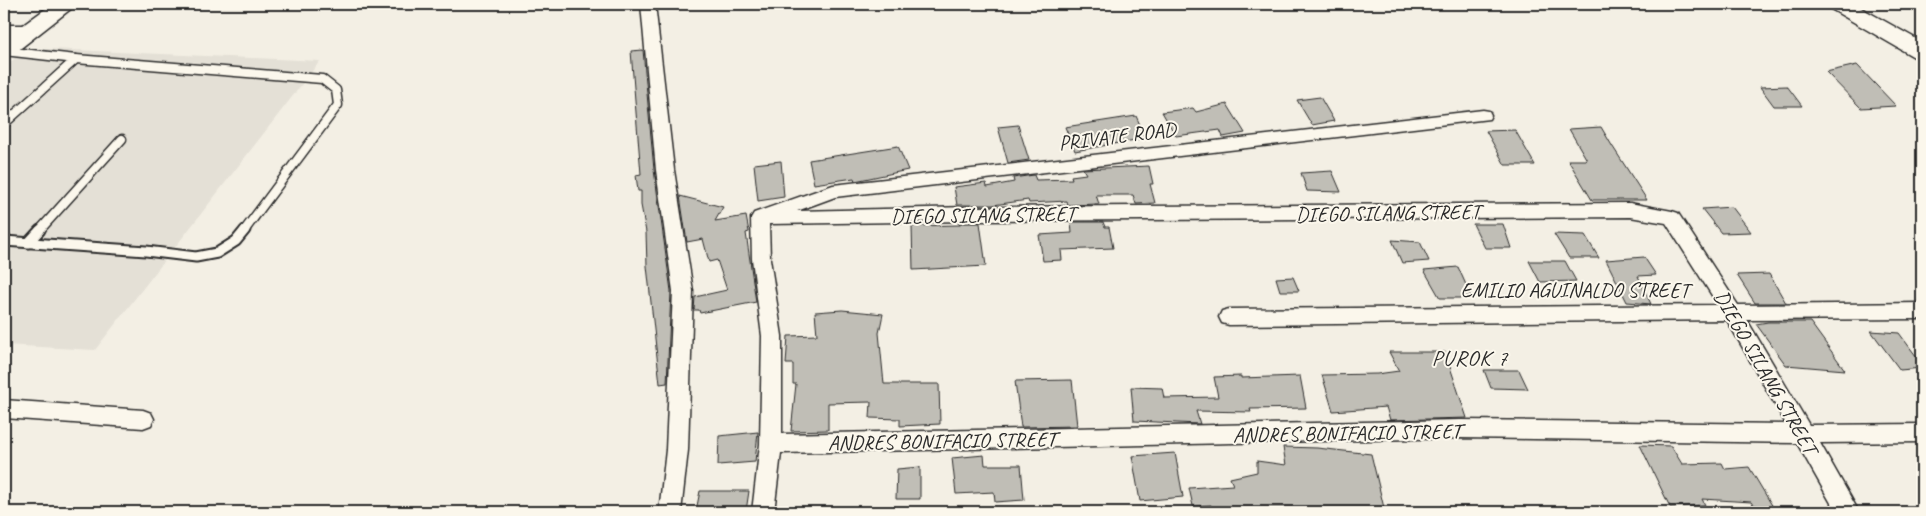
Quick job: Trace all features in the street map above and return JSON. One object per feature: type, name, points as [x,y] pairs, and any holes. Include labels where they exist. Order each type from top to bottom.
[{"type":"main road","points":[[4,51],[29,30],[66,4]]},
{"type":"main road","points":[[1839,4],[1922,52]]},
{"type":"street","points":[[648,4],[665,170],[683,291],[677,450],[670,512]]},
{"type":"street","points":[[4,30],[29,30]]},
{"type":"street","name":"PRIVATE ROAD","points":[[760,218],[833,191],[1483,115]]},
{"type":"street","name":"DIEGO SILANG STREET","points":[[760,218],[970,214],[1630,210],[1672,218],[1733,313],[1848,512]]},
{"type":"street","points":[[760,218],[761,259],[772,336],[771,444],[763,512]]},
{"type":"street","name":"EMILIO AGUINALDO STREET","points":[[1229,317],[1922,311]]},
{"type":"street","points":[[4,410],[143,419]]},
{"type":"street","name":"ANDRES BONIFACIO STREET","points":[[771,444],[1461,429],[1802,434],[1922,433]]},
{"type":"lane","points":[[4,51],[76,60],[322,79],[336,90],[338,105],[236,241],[217,253],[196,258],[146,251],[4,242]]},
{"type":"lane","points":[[4,124],[76,60]]},
{"type":"lane","points":[[28,243],[122,139]]},
{"type":"shaded area","points":[[28,48],[320,61],[95,350],[4,345],[4,67]]},
{"type":"building","points":[[643,50],[654,170],[671,291],[667,383],[660,384],[647,266],[646,232],[641,205],[641,191],[638,191],[636,175],[641,174],[631,51]]},
{"type":"building","points":[[1857,65],[1896,106],[1861,108],[1826,72]]},
{"type":"building","points":[[1787,86],[1802,106],[1774,106],[1760,87]]},
{"type":"building","points":[[1320,97],[1334,121],[1312,125],[1297,100]]},
{"type":"building","points":[[1227,104],[1245,133],[1223,137],[1220,130],[1176,136],[1162,112],[1193,108],[1196,112]]},
{"type":"building","points":[[1136,116],[1146,138],[1075,151],[1065,127]]},
{"type":"building","points":[[1018,125],[1029,160],[1008,163],[998,127]]},
{"type":"building","points":[[1601,127],[1647,200],[1592,200],[1568,160],[1587,160],[1569,129]]},
{"type":"building","points":[[1515,130],[1535,165],[1505,165],[1486,131]]},
{"type":"building","points":[[898,146],[908,170],[855,181],[854,178],[814,184],[809,160]]},
{"type":"building","points":[[781,161],[784,197],[758,201],[754,164]]},
{"type":"building","points":[[1149,166],[1153,184],[1150,184],[1155,203],[1136,204],[1133,195],[1096,195],[1099,204],[1068,205],[1067,201],[1029,203],[1028,200],[993,205],[957,205],[954,187],[986,183],[987,187],[1014,182],[1013,178],[1034,175],[1036,180],[1072,179],[1071,176],[1086,174],[1083,169]]},
{"type":"building","points":[[1332,171],[1341,192],[1307,191],[1301,173]]},
{"type":"building","points":[[680,196],[723,207],[715,221],[746,216],[749,232],[746,233],[756,302],[700,313],[699,310],[694,310],[695,297],[727,290],[717,260],[709,262],[703,239],[687,242]]},
{"type":"building","points":[[1732,207],[1751,232],[1721,233],[1702,209]]},
{"type":"building","points":[[1071,222],[1103,222],[1105,227],[1109,227],[1113,248],[1061,250],[1062,260],[1043,261],[1039,235],[1072,233]]},
{"type":"building","points":[[959,223],[980,223],[986,266],[913,270],[912,226],[960,225]]},
{"type":"building","points":[[1473,224],[1503,224],[1511,248],[1485,248]]},
{"type":"building","points":[[1554,234],[1585,235],[1599,258],[1569,258]]},
{"type":"building","points":[[1392,240],[1420,242],[1429,261],[1402,263]]},
{"type":"building","points":[[1644,257],[1656,275],[1638,276],[1651,304],[1627,302],[1606,260]]},
{"type":"building","points":[[1529,261],[1565,261],[1576,281],[1540,282]]},
{"type":"building","points":[[1458,267],[1472,298],[1440,298],[1424,270]]},
{"type":"building","points":[[1769,274],[1786,303],[1755,303],[1737,275]]},
{"type":"building","points":[[1293,277],[1299,291],[1280,291],[1276,278]]},
{"type":"building","points":[[842,310],[883,314],[879,333],[884,384],[939,384],[940,424],[900,426],[900,419],[870,418],[871,402],[828,403],[828,430],[791,431],[796,384],[793,384],[793,364],[786,364],[788,336],[817,335],[815,312]]},
{"type":"building","points":[[1768,322],[1810,322],[1845,370],[1786,365],[1756,324]]},
{"type":"building","points":[[1871,331],[1899,333],[1922,364],[1922,368],[1900,370]]},
{"type":"building","points":[[1389,352],[1445,352],[1467,418],[1390,420],[1386,407],[1333,411],[1322,375],[1377,374],[1399,371]]},
{"type":"building","points":[[1484,370],[1519,370],[1528,389],[1491,388]]},
{"type":"building","points":[[1241,376],[1241,378],[1300,376],[1306,408],[1250,409],[1251,412],[1196,411],[1200,424],[1134,421],[1131,387],[1162,388],[1164,398],[1218,397],[1214,377]]},
{"type":"building","points":[[1072,380],[1077,426],[1021,427],[1015,381]]},
{"type":"building","points":[[758,432],[755,462],[718,465],[719,436]]},
{"type":"building","points":[[1640,445],[1671,446],[1682,464],[1722,463],[1725,469],[1749,467],[1773,507],[1753,505],[1751,502],[1702,499],[1705,505],[1670,507]]},
{"type":"building","points":[[1283,447],[1317,448],[1371,454],[1385,512],[1213,512],[1211,505],[1193,506],[1189,488],[1233,485],[1230,478],[1257,472],[1257,461],[1286,465]]},
{"type":"building","points":[[1175,453],[1183,497],[1140,501],[1132,456]]},
{"type":"building","points":[[984,455],[985,465],[1021,465],[1024,500],[995,502],[994,492],[956,494],[952,458]]},
{"type":"building","points":[[920,467],[920,499],[896,499],[897,469]]},
{"type":"building","points":[[700,491],[749,491],[746,511],[696,511]]},
{"type":"district","name":"PUROK 7","points":[[1470,358]]}]
